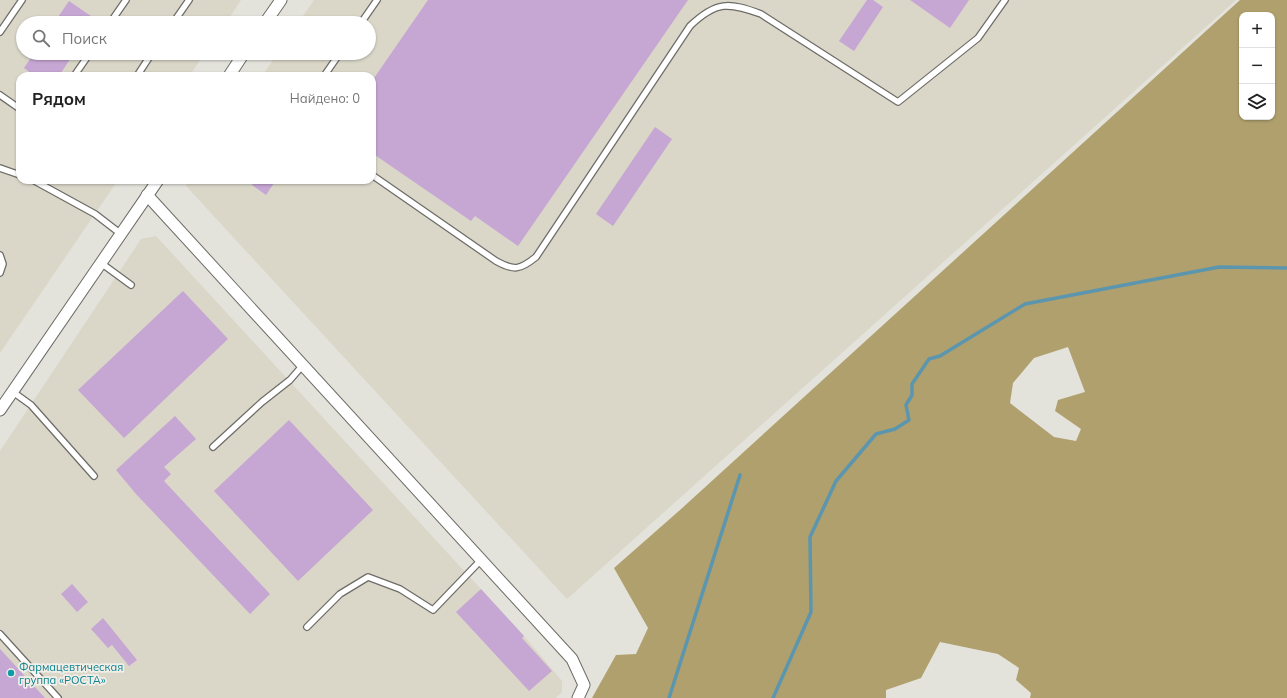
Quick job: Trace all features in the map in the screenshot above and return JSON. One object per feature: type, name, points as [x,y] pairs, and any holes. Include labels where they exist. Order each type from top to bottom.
[{"type":"street","points":[[270,16],[281,0]]},
{"type":"street","points":[[232,72],[239,60]]},
{"type":"street","points":[[0,410],[155,184]]},
{"type":"street","points":[[147,195],[572,659],[584,685],[578,698]]},
{"type":"lane","points":[[0,32],[22,0]]},
{"type":"lane","points":[[115,16],[126,0]]},
{"type":"lane","points":[[178,16],[189,0]]},
{"type":"lane","points":[[366,16],[377,0]]},
{"type":"lane","points":[[376,178],[496,261],[509,268],[524,267],[536,257],[690,26],[705,12],[721,6],[742,7],[762,14],[898,102],[978,38],[1005,0]]},
{"type":"lane","points":[[77,72],[85,60]]},
{"type":"lane","points":[[140,72],[147,60]]},
{"type":"lane","points":[[327,72],[335,60]]},
{"type":"lane","points":[[0,95],[16,106]]},
{"type":"lane","points":[[0,168],[16,174]]},
{"type":"lane","points":[[39,184],[95,214],[121,234]]},
{"type":"lane","points":[[0,255],[3,264],[0,273]]},
{"type":"lane","points":[[101,263],[132,285]]},
{"type":"lane","points":[[212,447],[262,402],[290,380],[303,365]]},
{"type":"lane","points":[[12,392],[32,405],[94,476]]},
{"type":"lane","points":[[307,627],[340,594],[368,578],[400,588],[433,610],[481,560]]},
{"type":"lane","points":[[0,634],[58,698]]},
{"type":"shaded area","points":[[0,0],[241,0],[231,16],[16,16],[16,60],[200,60],[192,72],[16,72],[16,184],[115,184],[0,353]]},
{"type":"shaded area","points":[[314,0],[1236,0],[567,599],[186,186],[187,184],[376,184],[376,72],[265,72],[273,60],[376,60],[376,16],[303,16]]},
{"type":"shaded area","points":[[1240,0],[1287,0],[1287,698],[1030,698],[1031,693],[1016,680],[1019,668],[998,654],[940,642],[921,678],[886,690],[886,698],[592,698],[616,655],[636,654],[648,628],[614,568],[680,510]],"holes":[[[1068,347],[1085,392],[1058,400],[1055,411],[1081,429],[1076,441],[1054,437],[1010,403],[1013,383],[1034,358]]]},
{"type":"shaded area","points":[[156,236],[524,636],[562,681],[562,692],[556,698],[0,698],[0,451],[141,239]]},
{"type":"building","points":[[428,0],[688,0],[518,246],[475,216],[471,221],[376,156],[376,75]]},
{"type":"building","points":[[867,0],[873,0],[883,7],[854,51],[839,41]]},
{"type":"building","points":[[910,0],[969,0],[950,28]]},
{"type":"building","points":[[69,1],[91,16],[59,16]]},
{"type":"building","points":[[29,60],[69,60],[62,72],[30,72],[24,68]]},
{"type":"building","points":[[655,127],[672,139],[613,226],[596,214]]},
{"type":"building","points":[[253,184],[273,184],[266,195]]},
{"type":"building","points":[[183,291],[228,339],[124,438],[78,390]]},
{"type":"building","points":[[175,416],[196,439],[164,467],[171,474],[164,481],[270,594],[250,614],[136,494],[116,470]]},
{"type":"building","points":[[289,420],[373,510],[298,581],[214,491]]},
{"type":"building","points":[[72,584],[88,602],[77,612],[61,594]]},
{"type":"building","points":[[481,589],[524,636],[522,638],[552,671],[529,691],[456,612]]},
{"type":"building","points":[[103,618],[137,660],[129,666],[112,645],[108,648],[91,629]]},
{"type":"building","name":"Фармацевтическая группа «РОСТА»","points":[[0,649],[45,698],[0,698]]},
{"type":"waterway","points":[[773,698],[811,612],[810,537],[836,481],[876,434],[895,429],[909,420],[906,405],[912,395],[912,384],[929,359],[940,356],[1025,304],[1219,267],[1287,268]]},
{"type":"waterway","points":[[669,698],[740,475]]},
{"type":"place","name":"Фармацевтическая группа «РОСТА»","points":[[11,673]]}]
